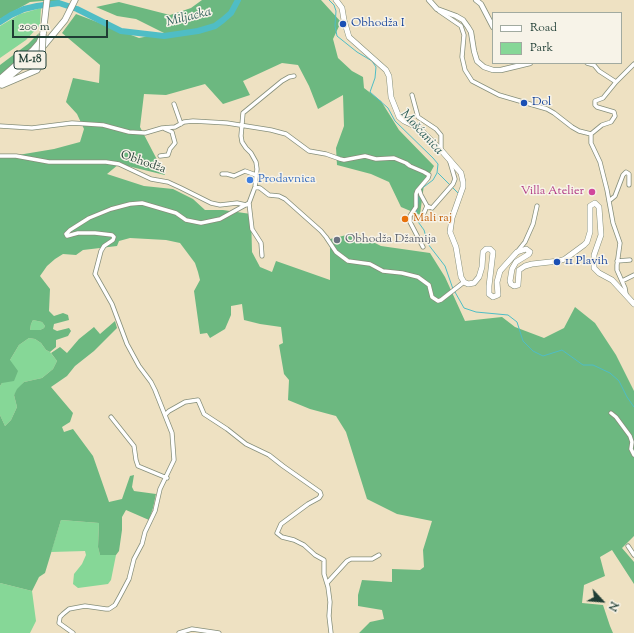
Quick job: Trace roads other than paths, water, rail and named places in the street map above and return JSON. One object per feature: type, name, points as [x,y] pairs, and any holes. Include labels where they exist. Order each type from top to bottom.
[{"type":"main road","points":[[0,85],[37,70],[42,63],[43,34],[47,0]]},
{"type":"main road","name":"M-18","points":[[0,85],[32,58],[56,32],[75,0]]},
{"type":"main road","points":[[336,0],[342,8],[349,37],[386,70],[389,76],[391,97],[399,117],[419,128],[460,172],[463,182],[452,218],[450,232],[456,247],[461,277],[464,282],[470,284],[476,282],[481,272],[484,252],[486,249],[490,249],[493,255],[489,286],[489,294],[493,297],[498,293],[497,282],[500,271],[517,252],[526,249],[530,252],[516,262],[512,269],[510,281],[514,286],[518,285],[520,270],[525,266],[565,259],[587,242],[590,232],[590,206],[595,203],[599,207],[601,235],[594,254],[594,268],[599,273],[612,280],[634,304]]},
{"type":"main road","points":[[0,79],[37,46],[43,34]]},
{"type":"street","points":[[429,0],[436,8],[461,26],[464,35],[462,57],[465,70],[472,81],[498,95],[547,109],[579,131],[591,134]]},
{"type":"street","points":[[476,0],[481,4],[492,25]]},
{"type":"street","points":[[436,8],[456,16],[463,20],[468,26],[471,32],[477,61],[484,67],[493,70],[501,70],[526,64]]},
{"type":"street","points":[[589,64],[616,82]]},
{"type":"street","points":[[591,134],[602,125],[614,119],[615,116],[614,112],[597,107],[595,103],[597,99],[605,96],[616,82],[634,64]]},
{"type":"street","points":[[262,256],[261,242],[252,229],[248,204],[255,187],[256,162],[242,142],[240,136],[243,113],[282,81],[294,76]]},
{"type":"street","points":[[412,95],[418,117],[436,129],[441,135],[441,150]]},
{"type":"street","points":[[174,104],[181,124]]},
{"type":"street","name":"Obhodža","points":[[0,126],[32,128],[72,123],[103,125],[129,132],[145,133],[162,128],[175,127],[193,121],[242,125],[271,130],[286,134],[309,151],[326,154],[340,160],[365,156],[376,159],[394,158],[429,175],[416,194],[416,207],[410,216],[410,222],[423,246]]},
{"type":"street","points":[[160,156],[168,155],[170,149],[175,143],[172,132],[162,128]]},
{"type":"street","points":[[591,134],[591,143],[600,162],[614,230],[620,243],[617,270],[626,294]]},
{"type":"street","name":"Obhodža","points":[[0,156],[16,156],[49,162],[106,162],[119,164],[151,179],[168,182],[211,203],[220,205],[237,203],[248,204]]},
{"type":"street","points":[[419,189],[427,206],[432,208],[453,184],[455,179],[449,159]]},
{"type":"street","points":[[222,174],[234,176],[245,171],[256,175]]},
{"type":"street","points":[[609,201],[615,196],[623,175],[626,172],[629,174],[628,185]]},
{"type":"street","points":[[255,187],[260,188],[269,195],[278,196],[285,199],[321,231],[336,252],[348,261],[370,264],[383,271],[402,273],[418,277],[429,285],[432,297],[438,301],[464,282]]},
{"type":"street","points":[[73,633],[59,623],[60,617],[63,614],[69,610],[85,606],[109,609],[118,601],[129,579],[134,559],[142,544],[145,532],[155,511],[160,489],[174,460],[172,433],[151,382],[139,366],[127,344],[112,304],[95,274],[101,251],[104,246],[113,240],[114,237],[112,235],[95,233],[78,233],[67,236],[66,234],[89,218],[130,204],[142,203],[176,213],[186,220],[201,223],[220,219],[248,204]]},
{"type":"street","points":[[421,220],[427,206]]},
{"type":"street","points":[[517,252],[525,242],[533,224],[536,206]]},
{"type":"street","points":[[617,261],[630,260]]},
{"type":"street","points":[[622,281],[634,275]]},
{"type":"street","points":[[165,415],[185,402],[198,400],[204,414],[228,429],[246,444],[269,455],[320,492],[321,494],[319,498],[308,504],[281,524],[277,533],[282,537],[294,540],[304,545],[315,555],[324,560],[324,574],[330,599],[329,616],[332,633]]},
{"type":"street","points":[[611,413],[616,417],[630,436],[634,455]]},
{"type":"street","points":[[111,417],[134,446],[138,466],[166,478]]},
{"type":"street","points":[[628,546],[634,555]]},
{"type":"street","points":[[327,583],[347,561],[372,558],[379,555]]},
{"type":"street","points":[[179,633],[192,629],[219,633]]},
{"type":"waterway","name":"Miljacka","points":[[0,22],[24,9],[59,3],[77,9],[121,31],[164,36],[198,31],[215,26],[231,13],[238,0]]},
{"type":"waterway","name":"Mošćanica","points":[[329,0],[334,5],[336,11],[335,26],[337,36],[357,52],[372,61],[376,67],[375,78],[370,92],[388,108],[395,121],[438,164],[437,173],[433,180],[421,189]]},
{"type":"waterway","points":[[438,173],[450,185]]},
{"type":"waterway","points":[[453,188],[458,193]]},
{"type":"waterway","name":"Mošćanica","points":[[418,204],[419,195]]},
{"type":"waterway","name":"Mošćanica","points":[[417,209],[416,219],[424,230],[428,244],[445,266],[453,289]]},
{"type":"waterway","name":"Mošćanica","points":[[455,292],[464,308],[476,312],[508,315],[517,322],[523,341],[533,351],[543,356],[562,350],[583,365],[593,365],[610,373],[619,381],[634,407]]},
{"type":"place","name":"Obhodža I","points":[[343,24]]},
{"type":"place","name":"Dol","points":[[524,103]]},
{"type":"place","name":"Prodavnica","points":[[250,180]]},
{"type":"place","name":"Villa Atelier","points":[[592,192]]},
{"type":"place","name":"Mali raj","points":[[405,219]]},
{"type":"place","name":"Obhodža Džamija","points":[[337,240]]},
{"type":"place","name":"11 Plavih","points":[[557,262]]}]
